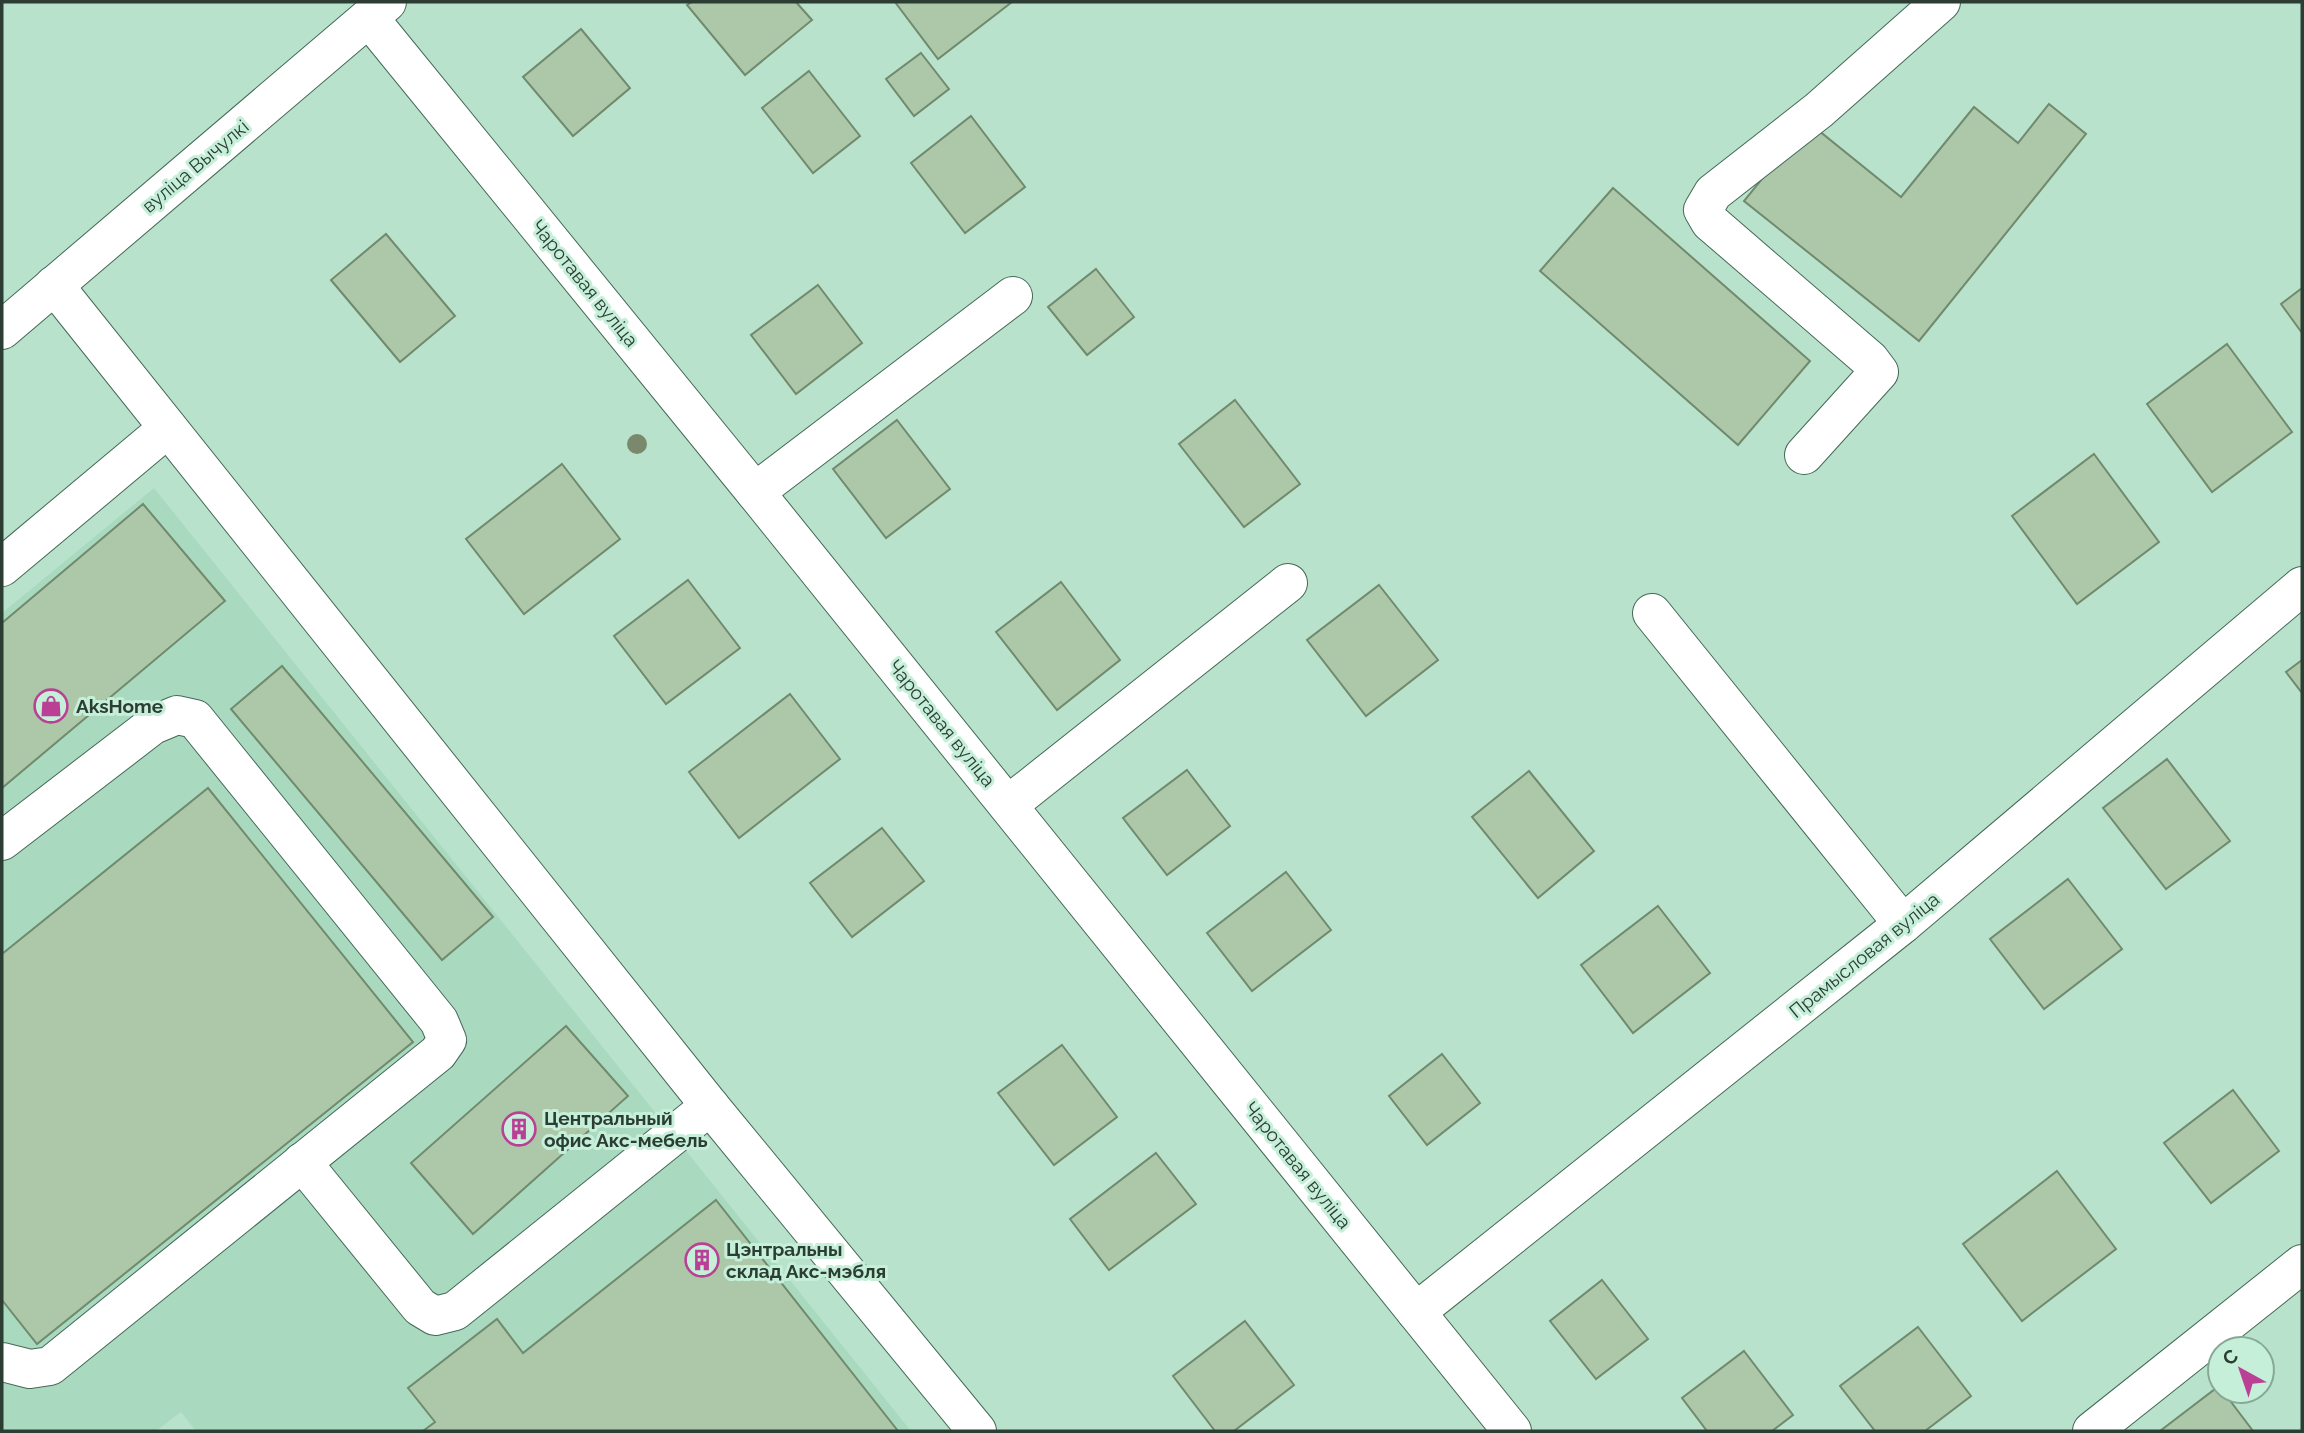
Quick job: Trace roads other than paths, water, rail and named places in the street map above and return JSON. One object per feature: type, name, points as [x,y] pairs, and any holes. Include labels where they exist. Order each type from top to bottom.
[{"type":"street","points":[[1804,455],[1879,372],[1870,360],[1710,222],[1703,210],[1713,193],[1819,110],[1941,2]]},
{"type":"street","name":"вуліца Вычулкі","points":[[2,330],[378,10]]},
{"type":"street","name":"Чаротавая вуліца","points":[[378,10],[755,492],[1512,1431]]},
{"type":"street","points":[[54,285],[710,1106],[977,1431]]},
{"type":"street","points":[[755,492],[1013,296]]},
{"type":"street","points":[[2,568],[168,428]]},
{"type":"street","points":[[1008,805],[1288,583]]},
{"type":"street","name":"Прамысловая вуліца","points":[[1416,1312],[1903,924],[2302,586]]},
{"type":"street","points":[[1652,613],[1903,924]]},
{"type":"street","points":[[2,841],[153,725],[177,715],[195,719],[439,1021],[447,1040],[438,1053],[50,1366],[30,1369],[2,1362]]},
{"type":"street","points":[[302,1162],[419,1307],[435,1316],[455,1311],[710,1106]]},
{"type":"street","points":[[2092,1431],[2302,1264]]},
{"type":"place","name":"AksHome","points":[[51,706]]},
{"type":"place","name":"Центральный офис Акс-мебель","points":[[519,1129]]},
{"type":"place","name":"Цэнтральны склад Акс-мэбля","points":[[702,1260]]}]
